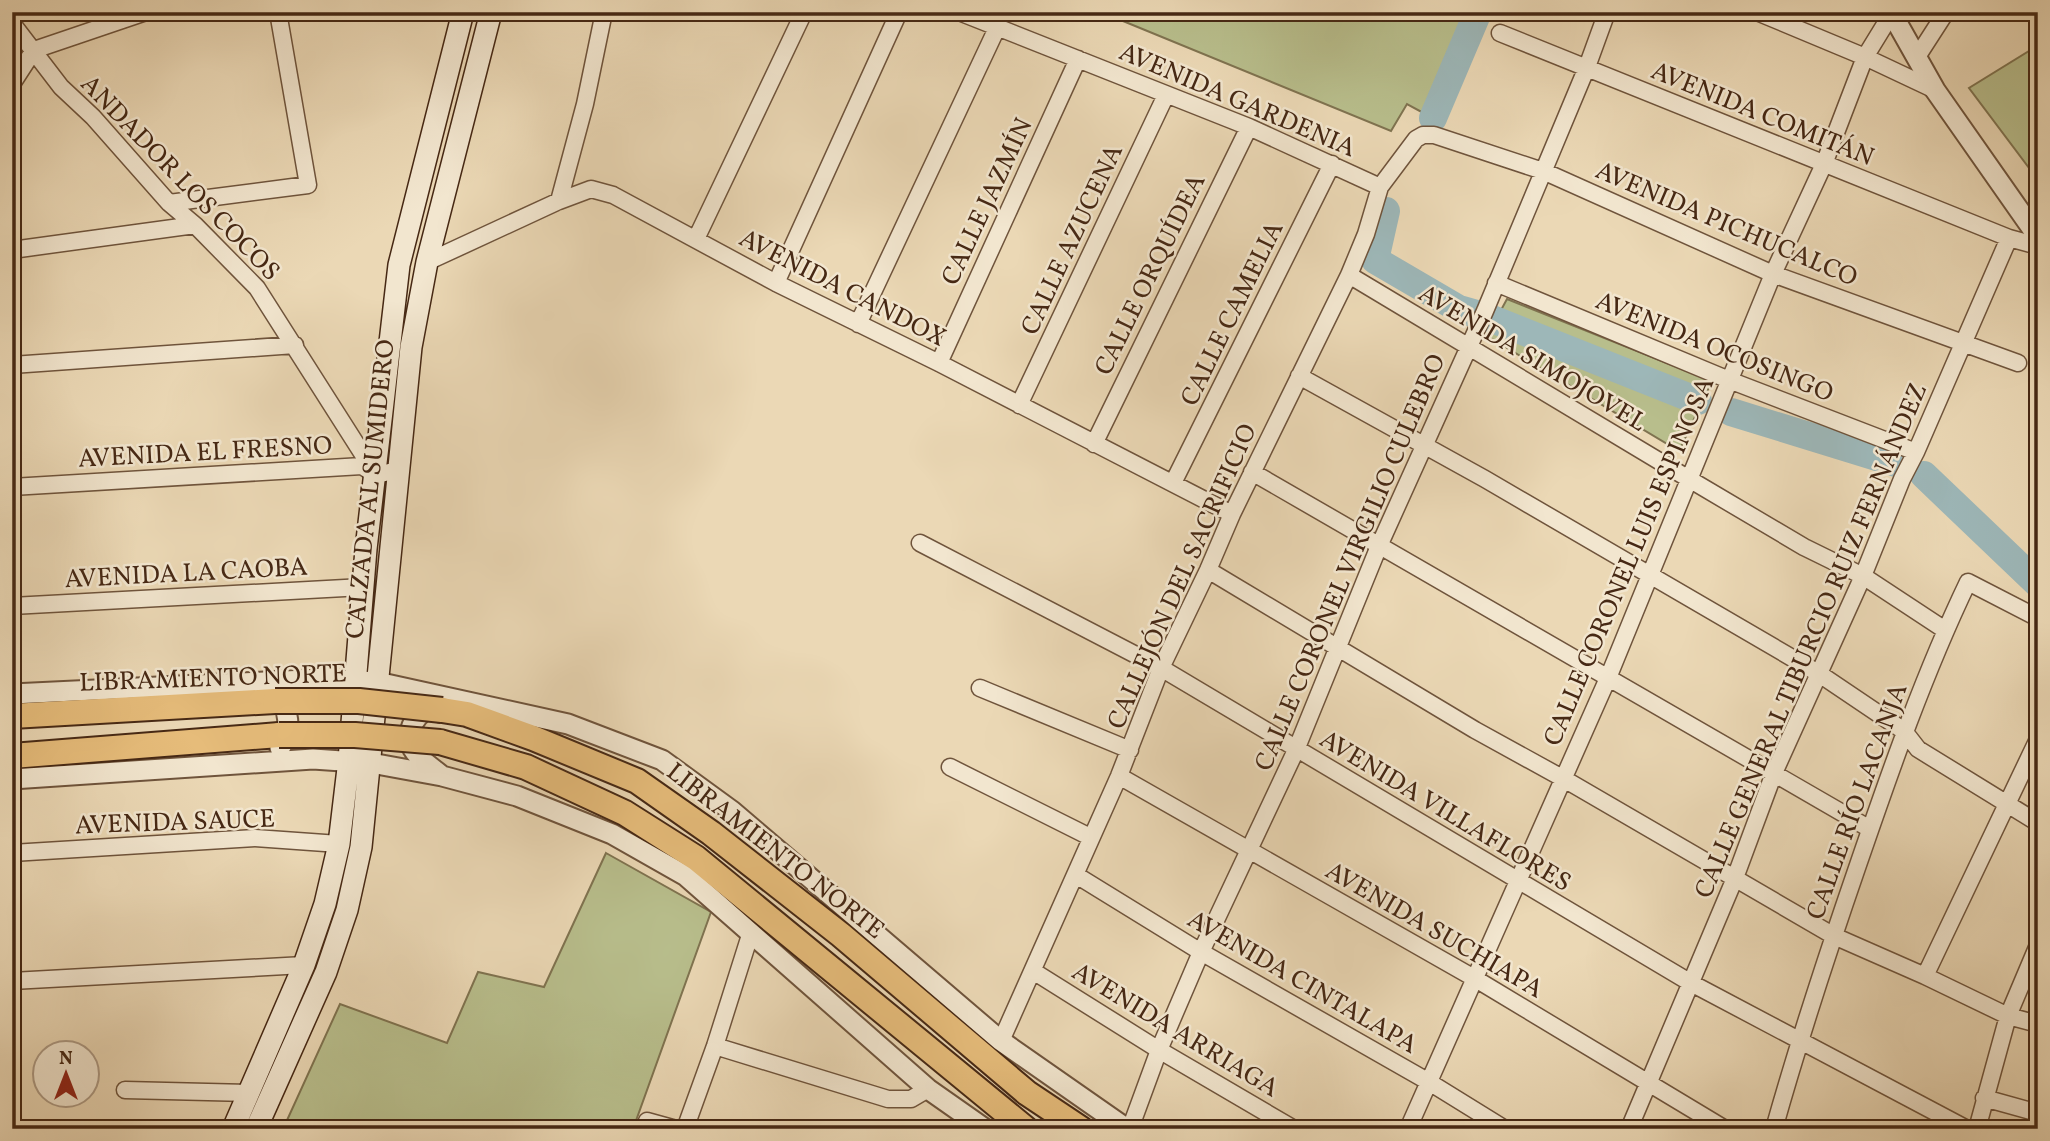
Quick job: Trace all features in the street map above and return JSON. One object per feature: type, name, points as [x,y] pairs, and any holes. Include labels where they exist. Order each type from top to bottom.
[{"type":"highway","name":"LIBRAMIENTO NORTE","points":[[12,716],[275,701],[359,701],[467,714],[533,738],[637,781],[710,833],[841,935],[1027,1093],[1081,1129]]},
{"type":"highway","points":[[12,756],[279,735],[355,735],[440,742],[538,773],[625,813],[696,858],[1026,1129]]},
{"type":"main road","points":[[233,1129],[304,965],[325,904],[339,845],[349,761],[363,587],[399,265],[463,12]]},
{"type":"main road","name":"CALZADA AL SUMIDERO","points":[[256,1129],[326,972],[347,910],[361,847],[411,347],[427,262],[491,12]]},
{"type":"main road","points":[[449,68],[475,77]]},
{"type":"street","points":[[12,84],[34,50],[146,12]]},
{"type":"street","points":[[169,203],[308,185],[278,12]]},
{"type":"street","points":[[559,201],[604,12]]},
{"type":"street","points":[[696,239],[804,12]]},
{"type":"street","points":[[776,283],[899,12]]},
{"type":"street","name":"AVENIDA GARDENIA","points":[[959,12],[1249,127],[1380,187]]},
{"type":"street","name":"CALLE CORONEL VIRGILIO CULEBRO","points":[[1128,1129],[1201,952],[1296,750],[1379,546],[1485,312],[1587,67],[1607,12]]},
{"type":"street","points":[[1757,12],[1866,57],[1935,90]]},
{"type":"street","points":[[1917,57],[1945,12]]},
{"type":"street","points":[[1891,13],[1935,90],[2038,237]]},
{"type":"street","name":"CALLE CORONEL LUIS ESPINOSA","points":[[1408,1129],[1608,678],[1773,274],[1824,164],[1866,57],[1891,13]]},
{"type":"street","name":"ANDADOR LOS COCOS","points":[[12,23],[61,87],[93,117],[169,203],[195,225],[257,288],[376,475]]},
{"type":"street","points":[[859,324],[997,28]]},
{"type":"street","name":"AVENIDA COMITÁN","points":[[1500,33],[2008,238]]},
{"type":"street","name":"CALLE JAZMÍN","points":[[939,363],[1078,59]]},
{"type":"street","name":"CALLE AZUCENA","points":[[1019,405],[1166,95]]},
{"type":"street","name":"CALLE ORQUÍDEA","points":[[1094,444],[1249,127]]},
{"type":"street","name":"AVENIDA PICHUCALCO","points":[[1416,139],[1423,135],[1434,135],[1543,171],[1773,274],[2018,363]]},
{"type":"street","name":"CALLEJÓN DEL SACRIFICIO","points":[[1000,1041],[1119,776],[1161,668],[1252,472],[1349,275],[1366,234],[1380,187],[1416,139]]},
{"type":"street","name":"CALLE CAMELIA","points":[[1173,483],[1332,164]]},
{"type":"street","name":"AVENIDA CANDOX","points":[[427,262],[559,201],[591,189],[601,190],[776,283],[939,363],[1232,514]]},
{"type":"street","points":[[13,245],[195,225]]},
{"type":"street","points":[[2008,238],[2038,246]]},
{"type":"street","name":"CALLE GENERAL TIBURCIO RUIZ FERNÁNDEZ","points":[[1629,1129],[1735,878],[1774,773],[1863,576],[1902,479],[2008,238]]},
{"type":"street","name":"AVENIDA SIMOJOVEL","points":[[1349,275],[1471,342],[1689,479],[1804,547],[1863,576],[1945,630]]},
{"type":"street","name":"AVENIDA OCOSINGO","points":[[1496,283],[1730,380],[1916,452]]},
{"type":"street","points":[[12,365],[295,345]]},
{"type":"street","points":[[1299,376],[1485,479],[1818,673],[1904,731],[1918,749],[2038,823]]},
{"type":"street","name":"AVENIDA EL FRESNO","points":[[12,487],[362,466],[376,475],[398,470]]},
{"type":"street","points":[[1252,472],[1870,828]]},
{"type":"street","name":"AVENIDA VILLAFLORES","points":[[920,543],[1161,668],[1692,983],[1968,1129]]},
{"type":"street","points":[[1208,570],[1475,730],[1834,936],[2008,1016],[2038,1024]]},
{"type":"street","name":"CALLE RÍO LACANJA","points":[[1774,1129],[1799,1041],[1904,731],[1945,630],[1968,582],[2038,618]]},
{"type":"street","name":"AVENIDA LA CAOBA","points":[[12,606],[363,587]]},
{"type":"street","points":[[12,694],[326,679],[377,682],[568,724],[662,760],[732,811],[1000,1041],[1128,1129]]},
{"type":"street","points":[[255,682],[271,688],[281,699],[287,712],[288,727],[284,741],[276,754],[264,762]]},
{"type":"street","points":[[980,688],[1130,750]]},
{"type":"street","points":[[442,776],[419,758],[414,750],[410,740],[414,720],[430,708],[479,703]]},
{"type":"street","points":[[1925,976],[2038,739]]},
{"type":"street","points":[[12,779],[313,759],[371,763],[442,776],[517,796],[612,834],[686,876],[928,1089],[985,1129]]},
{"type":"street","points":[[950,767],[1090,837]]},
{"type":"street","name":"AVENIDA SUCHIAPA","points":[[1119,776],[1474,978],[1725,1129]]},
{"type":"street","name":"AVENIDA SAUCE","points":[[12,853],[255,838],[339,845]]},
{"type":"street","name":"AVENIDA CINTALAPA","points":[[1076,875],[1201,952],[1429,1082],[1505,1129]]},
{"type":"street","points":[[685,1129],[751,932]]},
{"type":"street","points":[[1977,1129],[2008,1016],[2038,945]]},
{"type":"street","points":[[12,981],[304,965]]},
{"type":"street","name":"AVENIDA ARRIAGA","points":[[1033,971],[1159,1050],[1294,1129]]},
{"type":"street","points":[[715,1046],[888,1099],[911,1099],[928,1089]]},
{"type":"street","points":[[125,1090],[249,1093]]},
{"type":"street","points":[[1984,1098],[2038,1113]]},
{"type":"street","points":[[647,1121],[676,1129]]},
{"type":"green space","points":[[1101,12],[1477,12],[1429,116],[1407,104],[1391,131]]},
{"type":"green space","points":[[2037,46],[2038,48],[2038,180],[1969,88]]},
{"type":"green space","points":[[1507,299],[1712,381],[1679,451],[1487,336]]},
{"type":"green space","points":[[606,853],[711,912],[633,1129],[283,1129],[340,1004],[447,1043],[478,972],[544,987]]},
{"type":"waterway","points":[[1433,118],[1478,12]]},
{"type":"waterway","points":[[1386,211],[1375,260],[1459,309],[1487,317],[1698,401]]},
{"type":"waterway","points":[[1731,412],[1903,465]]},
{"type":"waterway","points":[[1924,475],[2038,584]]}]
